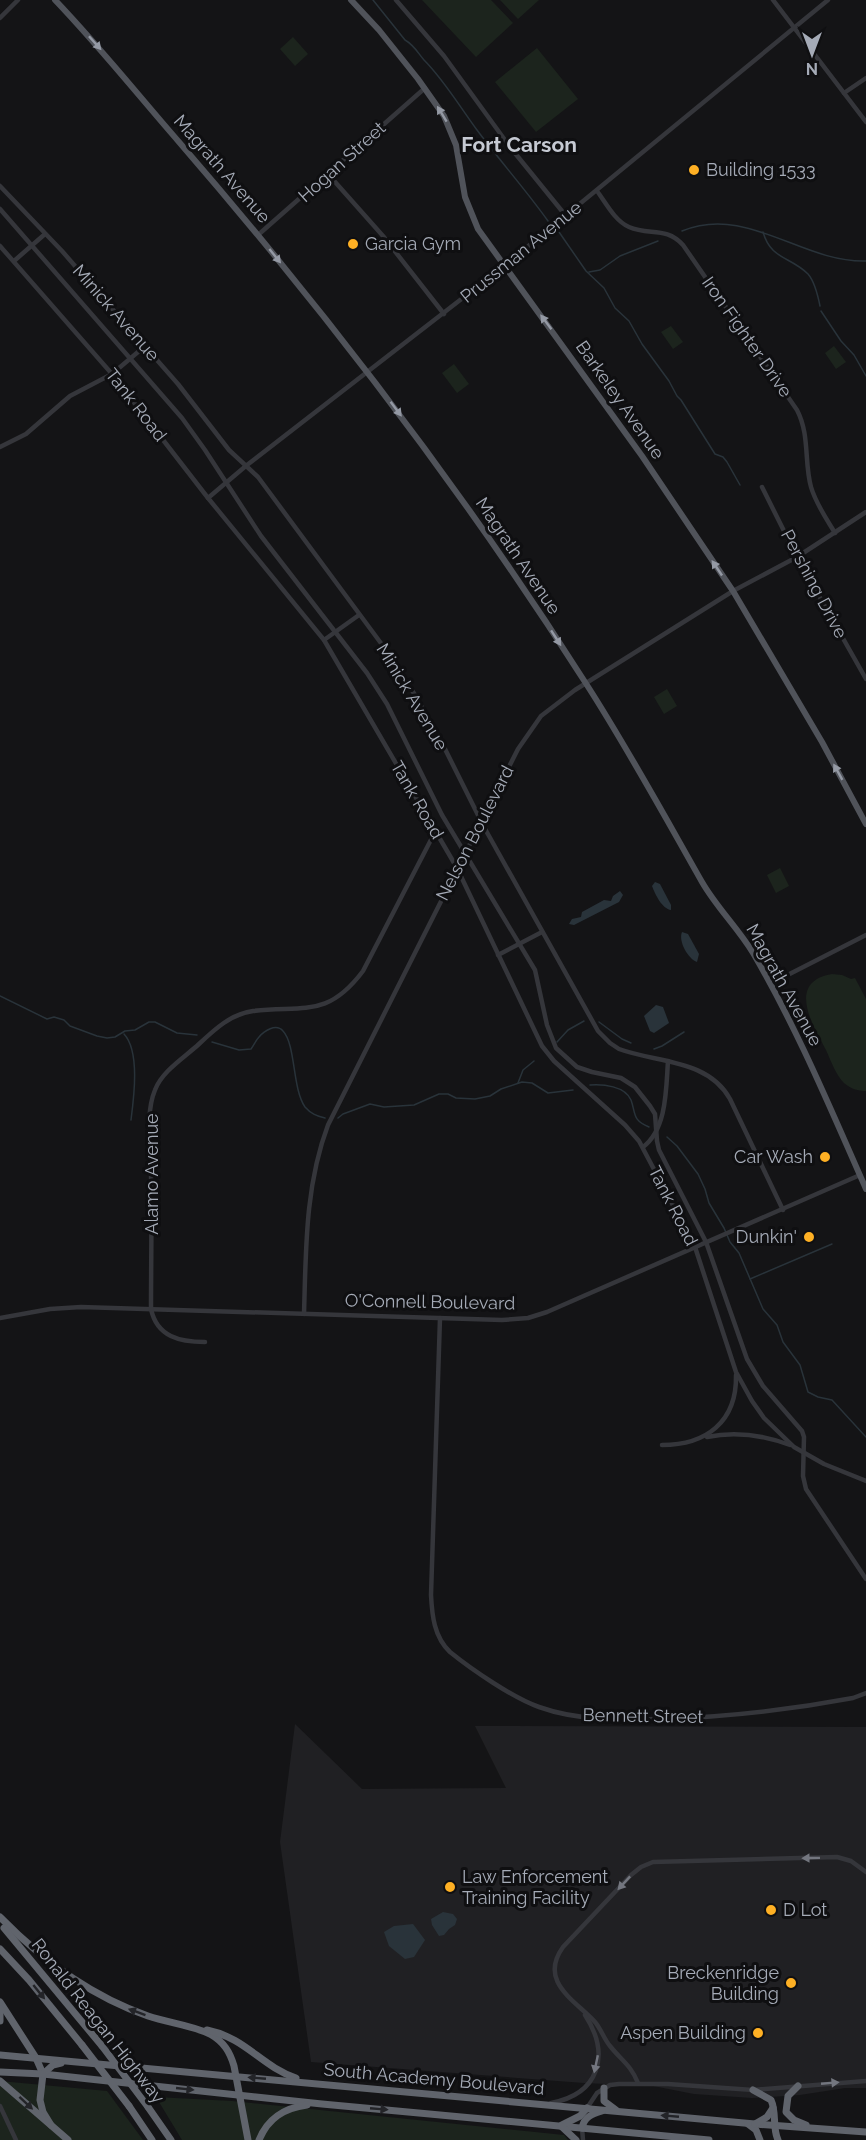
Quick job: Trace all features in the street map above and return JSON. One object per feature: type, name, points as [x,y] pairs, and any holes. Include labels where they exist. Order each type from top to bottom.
[{"type":"highway","points":[[0,1917],[44,1960],[82,1986],[126,2008],[230,2037],[253,2051],[275,2069],[307,2082]]},
{"type":"highway","name":"Ronald Reagan Highway","points":[[0,1923],[102,2046],[171,2140]]},
{"type":"highway","name":"Ronald Reagan Highway","points":[[0,1948],[82,2045],[152,2140]]},
{"type":"highway","points":[[0,2002],[43,2073],[40,2100],[43,2112],[51,2125]]},
{"type":"highway","points":[[0,2009],[0,2021]]},
{"type":"highway","points":[[193,2028],[209,2034],[223,2044],[231,2055],[248,2140]]},
{"type":"highway","name":"South Academy Boulevard","points":[[0,2055],[755,2124],[866,2132]]},
{"type":"highway","points":[[43,2073],[53,2066],[67,2062]]},
{"type":"highway","name":"South Academy Boulevard","points":[[0,2072],[43,2073],[322,2104],[709,2140]]},
{"type":"highway","points":[[0,2081],[68,2140]]},
{"type":"highway","points":[[798,2086],[788,2096],[786,2112],[794,2120],[814,2128]]},
{"type":"highway","points":[[604,2088],[604,2101],[618,2111]]},
{"type":"highway","points":[[753,2090],[766,2096],[774,2105],[774,2125],[778,2140]]},
{"type":"highway","points":[[259,2140],[266,2126],[285,2110],[322,2104]]},
{"type":"highway","points":[[755,2124],[767,2117],[774,2105]]},
{"type":"highway","points":[[576,2140],[561,2126],[580,2116],[587,2108]]},
{"type":"highway","points":[[582,2128],[585,2120],[590,2116],[607,2110]]},
{"type":"highway","points":[[745,2123],[756,2130],[760,2140]]},
{"type":"main road","name":"Magrath Avenue","points":[[55,0],[100,49],[258,235],[368,372],[447,478],[586,683],[710,895],[748,945],[770,984],[863,1174],[866,1189]]},
{"type":"main road","name":"Barkeley Avenue","points":[[351,0],[378,30],[438,107],[451,130],[458,151],[465,197],[478,229],[642,456],[733,591],[822,742],[866,824]]},
{"type":"street","points":[[0,18],[18,0]]},
{"type":"street","points":[[396,0],[454,69],[510,147],[566,216]]},
{"type":"street","points":[[773,0],[866,122]]},
{"type":"street","name":"Prussman Avenue","points":[[208,498],[246,465],[504,267],[828,0]]},
{"type":"street","points":[[844,93],[866,78]]},
{"type":"street","name":"Hogan Street","points":[[258,235],[425,88]]},
{"type":"street","points":[[328,174],[383,236],[444,314]]},
{"type":"street","name":"Minick Avenue","points":[[0,186],[145,346],[230,450],[263,484],[359,615],[415,695],[542,932],[604,1038],[625,1051],[706,1074],[726,1092],[783,1210]]},
{"type":"street","name":"Iron Fighter Drive","points":[[597,191],[617,218],[627,226],[666,233],[677,238],[683,245],[797,410],[805,431],[812,488],[819,506],[835,532]]},
{"type":"street","points":[[0,209],[182,418],[261,536],[367,673],[387,704],[442,815],[535,970],[547,1025],[556,1047],[577,1066],[592,1072],[613,1075],[629,1082],[650,1106],[656,1122],[659,1150],[706,1242],[747,1359],[763,1386],[802,1431],[805,1443],[803,1476],[806,1489],[866,1579]]},
{"type":"street","points":[[14,261],[45,234]]},
{"type":"street","name":"Tank Road","points":[[0,246],[112,374],[208,498],[324,640],[457,868],[547,1053],[630,1130],[643,1147],[695,1247],[736,1372],[748,1396],[764,1418],[794,1447],[825,1464],[866,1481]]},
{"type":"street","points":[[0,447],[26,434],[70,396],[112,374],[145,346]]},
{"type":"street","name":"Pershing Drive","points":[[762,487],[797,556],[866,679]]},
{"type":"street","name":"Nelson Boulevard","points":[[304,1314],[308,1209],[313,1177],[324,1136],[339,1100],[528,732],[550,708],[586,683],[733,591],[797,556],[866,512]]},
{"type":"street","points":[[324,640],[359,615]]},
{"type":"street","name":"Alamo Avenue","points":[[151,1309],[150,1122],[153,1098],[159,1083],[211,1032],[232,1017],[251,1011],[313,1008],[331,1000],[349,987],[363,971],[435,832]]},
{"type":"street","points":[[498,956],[542,932]]},
{"type":"street","points":[[770,984],[866,935]]},
{"type":"street","points":[[643,1147],[656,1131],[665,1097],[668,1062]]},
{"type":"street","name":"O'Connell Boulevard","points":[[0,1318],[73,1307],[511,1320],[536,1316],[863,1174]]},
{"type":"street","points":[[151,1309],[157,1324],[169,1336],[181,1341],[205,1342]]},
{"type":"street","name":"Bennett Street","points":[[440,1318],[432,1607],[438,1634],[450,1652],[526,1702],[559,1713],[599,1719],[637,1720],[748,1714],[853,1698],[866,1693]]},
{"type":"street","points":[[701,1438],[718,1426],[728,1414],[735,1396],[736,1372]]},
{"type":"street","points":[[662,1445],[680,1444],[722,1435],[749,1435],[766,1437],[794,1447]]},
{"type":"street","points":[[638,2083],[629,2064],[611,2048],[598,2027],[563,1992],[555,1972],[556,1959],[563,1947],[640,1867],[659,1862],[837,1857],[851,1861],[866,1872]]},
{"type":"street","points":[[544,2104],[563,2101],[580,2091],[595,2073],[598,2056],[596,2037],[581,2010]]},
{"type":"street","points":[[587,2108],[597,2093],[604,2088],[619,2084],[638,2083],[753,2090],[866,2081]]},
{"type":"street","points":[[0,2106],[16,2140]]},
{"type":"street","points":[[582,2128],[583,2140]]},
{"type":"shaded area","points":[[422,0],[491,0],[513,23],[476,57]]},
{"type":"shaded area","points":[[500,0],[539,0],[518,19]]},
{"type":"shaded area","points":[[293,37],[308,54],[295,66],[280,49]]},
{"type":"shaded area","points":[[537,48],[578,99],[536,132],[495,82]]},
{"type":"shaded area","points":[[671,326],[683,342],[673,349],[661,332]]},
{"type":"shaded area","points":[[834,346],[846,362],[836,369],[825,353]]},
{"type":"shaded area","points":[[454,364],[469,384],[457,393],[442,373]]},
{"type":"shaded area","points":[[667,689],[677,706],[664,714],[654,697]]},
{"type":"shaded area","points":[[780,868],[789,886],[776,893],[767,875]]},
{"type":"shaded area","points":[[655,882],[660,884],[671,905],[671,910],[665,907],[657,897],[652,886]]},
{"type":"shaded area","points":[[620,891],[623,895],[619,902],[574,925],[569,924],[572,919],[581,917],[582,912],[604,900],[611,901],[613,896]]},
{"type":"shaded area","points":[[682,932],[688,934],[699,954],[697,962],[685,949],[681,940]]},
{"type":"shaded area","points":[[832,974],[855,978],[866,999],[866,1091],[852,1088],[841,1080],[810,1018],[806,995],[810,986],[818,979]]},
{"type":"shaded area","points":[[656,1005],[663,1007],[669,1023],[654,1033],[650,1031],[644,1016]]},
{"type":"shaded area","points":[[295,1724],[362,1789],[506,1788],[475,1726],[866,1727],[866,2088],[845,2088],[800,2095],[752,2098],[694,2094],[653,2086],[584,2083],[311,2062],[280,1842]]},
{"type":"shaded area","points":[[443,1912],[453,1914],[457,1919],[455,1925],[444,1935],[439,1936],[431,1919]]},
{"type":"shaded area","points":[[413,1924],[425,1940],[414,1957],[405,1959],[389,1946],[384,1932],[394,1926]]},
{"type":"shaded area","points":[[0,2081],[107,2091],[143,2140],[0,2140]]},
{"type":"shaded area","points":[[156,2097],[232,2101],[564,2135],[568,2140],[182,2140]]},
{"type":"waterway","points":[[373,0],[438,76],[548,221]]},
{"type":"waterway","points":[[682,231],[706,225],[729,225],[752,229],[819,253],[842,259],[866,261]]},
{"type":"waterway","points":[[559,232],[586,271],[604,288],[615,308],[629,321],[715,454],[723,457],[740,485]]},
{"type":"waterway","points":[[763,232],[766,241],[776,253],[808,274],[820,306]]},
{"type":"waterway","points":[[589,272],[600,270],[620,256],[658,241]]},
{"type":"waterway","points":[[821,311],[841,341],[854,355],[866,376]]},
{"type":"waterway","points":[[0,996],[47,1019],[54,1017],[64,1020],[70,1026],[107,1038],[135,1030],[149,1022],[155,1022],[177,1033],[197,1035]]},
{"type":"waterway","points":[[557,1042],[568,1030],[584,1021]]},
{"type":"waterway","points":[[599,1022],[631,1043]]},
{"type":"waterway","points":[[212,1042],[239,1050],[251,1049],[264,1032],[274,1028],[283,1031],[290,1046],[301,1099],[310,1111],[325,1118]]},
{"type":"waterway","points":[[654,1049],[684,1032]]},
{"type":"waterway","points":[[124,1034],[129,1042],[134,1063],[131,1120]]},
{"type":"waterway","points":[[518,1083],[523,1070],[534,1061]]},
{"type":"waterway","points":[[338,1118],[370,1104],[384,1107],[414,1105],[439,1094],[475,1099],[490,1096],[501,1089],[522,1082],[532,1083],[548,1093],[573,1090]]},
{"type":"waterway","points":[[590,1085],[607,1086],[624,1092],[631,1100],[637,1119],[649,1127]]},
{"type":"waterway","points":[[667,1137],[677,1146],[698,1174],[709,1203],[730,1242],[739,1253],[763,1309],[777,1325],[783,1342],[800,1365],[808,1392],[832,1400],[866,1437]]},
{"type":"waterway","points":[[750,1279],[832,1244]]},
{"type":"place","name":"Building 1533","points":[[694,170]]},
{"type":"place","name":"Garcia Gym","points":[[353,244]]},
{"type":"place","name":"Car Wash","points":[[825,1157]]},
{"type":"place","name":"Dunkin'","points":[[809,1237]]},
{"type":"place","name":"Law Enforcement Training Facility","points":[[450,1887]]},
{"type":"place","name":"D Lot","points":[[771,1910]]},
{"type":"place","name":"Breckenridge Building","points":[[791,1983]]},
{"type":"place","name":"Aspen Building","points":[[758,2033]]},
{"type":"district","name":"Fort Carson","points":[[519,145]]}]
